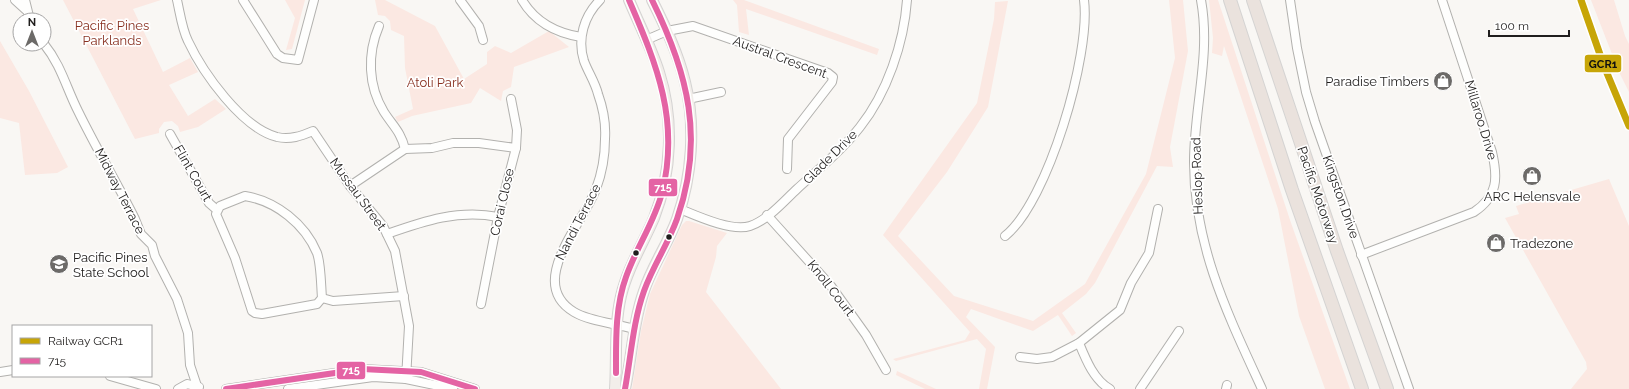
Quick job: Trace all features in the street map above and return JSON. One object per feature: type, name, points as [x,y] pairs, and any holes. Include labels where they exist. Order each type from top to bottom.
[{"type":"highway","name":"Pacific Motorway","points":[[1230,0],[1295,198],[1362,389]]},
{"type":"highway","name":"Pacific Motorway","points":[[1253,0],[1334,243],[1387,389]]},
{"type":"main road","points":[[615,389],[616,324],[626,278],[662,195],[668,154],[668,122],[665,96],[660,73],[629,0]]},
{"type":"main road","points":[[625,389],[634,329],[643,292],[669,237],[680,209],[688,176],[690,150],[691,131],[685,81],[667,31],[652,0]]},
{"type":"street","points":[[15,0],[26,10]]},
{"type":"street","points":[[25,0],[26,10]]},
{"type":"street","name":"Mussau Street","points":[[177,0],[187,40],[213,82],[229,104],[255,126],[269,134],[289,138],[300,137],[313,131],[350,186],[387,234],[395,251],[409,326],[406,375]]},
{"type":"street","points":[[243,0],[277,54],[283,58],[298,60],[314,0]]},
{"type":"street","points":[[460,0],[479,26],[483,40]]},
{"type":"street","name":"Nandi Terrace","points":[[600,0],[593,6],[587,17],[581,37],[584,61],[598,94],[603,116],[604,155],[596,190],[559,259],[554,280],[560,299],[572,311],[590,318],[634,329]]},
{"type":"street","name":"Glade Drive","points":[[680,209],[736,228],[749,226],[767,215],[828,160],[860,127],[878,101],[891,68],[900,39],[906,0]]},
{"type":"street","points":[[1005,236],[1016,227],[1043,178],[1071,103],[1083,48],[1085,31],[1084,0]]},
{"type":"street","name":"Heslop Road","points":[[1201,0],[1205,46],[1194,146],[1197,212],[1208,261],[1262,389]]},
{"type":"street","name":"Kingston Drive","points":[[1290,0],[1297,48],[1306,92],[1361,255],[1409,389]]},
{"type":"street","name":"Millaroo Drive","points":[[1361,255],[1474,212],[1488,200],[1494,188],[1496,169],[1484,123],[1442,0]]},
{"type":"street","points":[[524,1],[535,17],[544,24],[557,31],[581,37]]},
{"type":"street","points":[[379,26],[372,49],[372,80],[382,108],[399,131],[405,149]]},
{"type":"street","name":"Austral Crescent","points":[[646,40],[667,31],[693,26],[828,73],[833,77],[832,82],[788,139],[787,169]]},
{"type":"street","name":"Midway Terrace","points":[[50,52],[60,67],[69,93],[79,114],[136,219],[141,234],[152,245],[155,256],[177,299],[188,333],[190,364],[201,388]]},
{"type":"street","points":[[688,99],[721,92]]},
{"type":"street","name":"Corai Close","points":[[481,304],[498,217],[516,148],[517,130],[511,99]]},
{"type":"street","name":"Flint Court","points":[[170,134],[208,204],[217,210]]},
{"type":"street","points":[[350,186],[405,149],[432,148],[453,143],[479,143],[516,148]]},
{"type":"street","points":[[245,196],[252,197],[283,210],[300,226],[317,253],[322,298],[317,304],[255,313],[252,311],[236,258],[217,218],[217,210],[220,206],[245,196]]},
{"type":"street","points":[[1020,357],[1037,359],[1052,358],[1079,343],[1120,310],[1131,283],[1149,254],[1158,209]]},
{"type":"street","points":[[387,234],[459,214],[481,214],[498,217]]},
{"type":"street","name":"Knoll Court","points":[[767,215],[818,269],[836,292],[866,335],[886,370]]},
{"type":"street","points":[[322,298],[333,301],[404,296]]},
{"type":"street","points":[[1140,389],[1179,331]]},
{"type":"street","points":[[1079,343],[1088,366],[1104,386],[1110,389]]},
{"type":"street","name":"Midway Terrace","points":[[180,387],[190,364]]},
{"type":"street","points":[[226,389],[362,369],[406,375],[453,389]]},
{"type":"street","points":[[0,372],[12,370]]},
{"type":"street","points":[[288,389],[321,387],[373,377],[429,374],[475,389]]},
{"type":"street","points":[[113,377],[155,389]]},
{"type":"street","points":[[180,387],[192,384],[201,388]]},
{"type":"green space","name":"Pacific Pines Parklands","points":[[63,0],[161,0],[133,9],[163,72],[190,58],[198,72],[169,85],[188,116],[215,99],[226,109],[198,127],[180,132],[178,126],[172,121],[164,122],[159,129],[159,133],[135,139]]},
{"type":"green space","points":[[285,0],[305,0],[292,49],[286,50],[295,18]]},
{"type":"green space","name":"Atoli Park","points":[[375,0],[385,0],[435,26],[464,79],[487,64],[487,52],[495,46],[511,53],[549,31],[569,47],[514,67],[511,87],[503,91],[501,101],[480,88],[471,103],[412,116],[398,122],[395,117],[413,109],[405,68],[404,36],[391,30],[390,21],[385,16],[378,15]]},
{"type":"green space","points":[[733,0],[744,0],[879,49],[877,55],[746,9],[749,35],[739,32],[737,5]]},
{"type":"green space","points":[[1169,0],[1183,0],[1188,51],[1170,147],[1173,167],[1157,166],[1095,283],[1086,294],[1062,313],[1076,333],[1072,336],[1058,315],[1033,331],[971,309],[966,317],[995,347],[987,389],[979,389],[986,349],[977,339],[896,361],[893,359],[965,340],[970,332],[883,235],[977,103],[994,19],[995,2],[1008,1],[988,107],[947,172],[898,236],[954,296],[1033,321],[1085,284],[1146,174],[1175,58]]},
{"type":"green space","points":[[1209,0],[1218,0],[1290,220],[1350,389],[1325,389],[1299,316],[1278,209],[1224,46],[1222,56],[1212,53],[1213,38]]},
{"type":"green space","points":[[1591,0],[1614,0],[1625,36],[1629,44],[1629,92],[1619,72]]},
{"type":"green space","points":[[0,41],[29,91],[68,167],[57,173],[25,175],[19,123],[0,118]]},
{"type":"green space","points":[[1609,179],[1629,226],[1629,389],[1571,389],[1587,369],[1586,362],[1505,218],[1519,214],[1516,206]]},
{"type":"green space","points":[[686,221],[727,233],[717,246],[716,257],[706,292],[781,389],[632,389],[641,331],[650,294],[682,225]]},
{"type":"green space","points":[[897,371],[936,389],[925,389],[896,375]]},
{"type":"rail line","name":"GCR1","points":[[1581,0],[1604,66],[1629,126]]},
{"type":"transit line","name":"715","points":[[616,373],[617,324],[622,288],[630,266],[659,204],[667,167],[668,142],[667,117],[663,94],[648,47],[629,0]]},
{"type":"transit line","name":"715","points":[[625,389],[640,303],[677,219],[685,190],[690,161],[691,134],[683,80],[665,27],[652,0]]},
{"type":"transit line","name":"715","points":[[226,389],[362,369],[421,372],[475,389]]},
{"type":"place","name":"Paradise Timbers","points":[[1443,81]]},
{"type":"place","name":"ARC Helensvale","points":[[1532,176]]},
{"type":"place","name":"Tradezone","points":[[1496,243]]},
{"type":"place","name":"Pacific Pines State School","points":[[59,264]]}]
